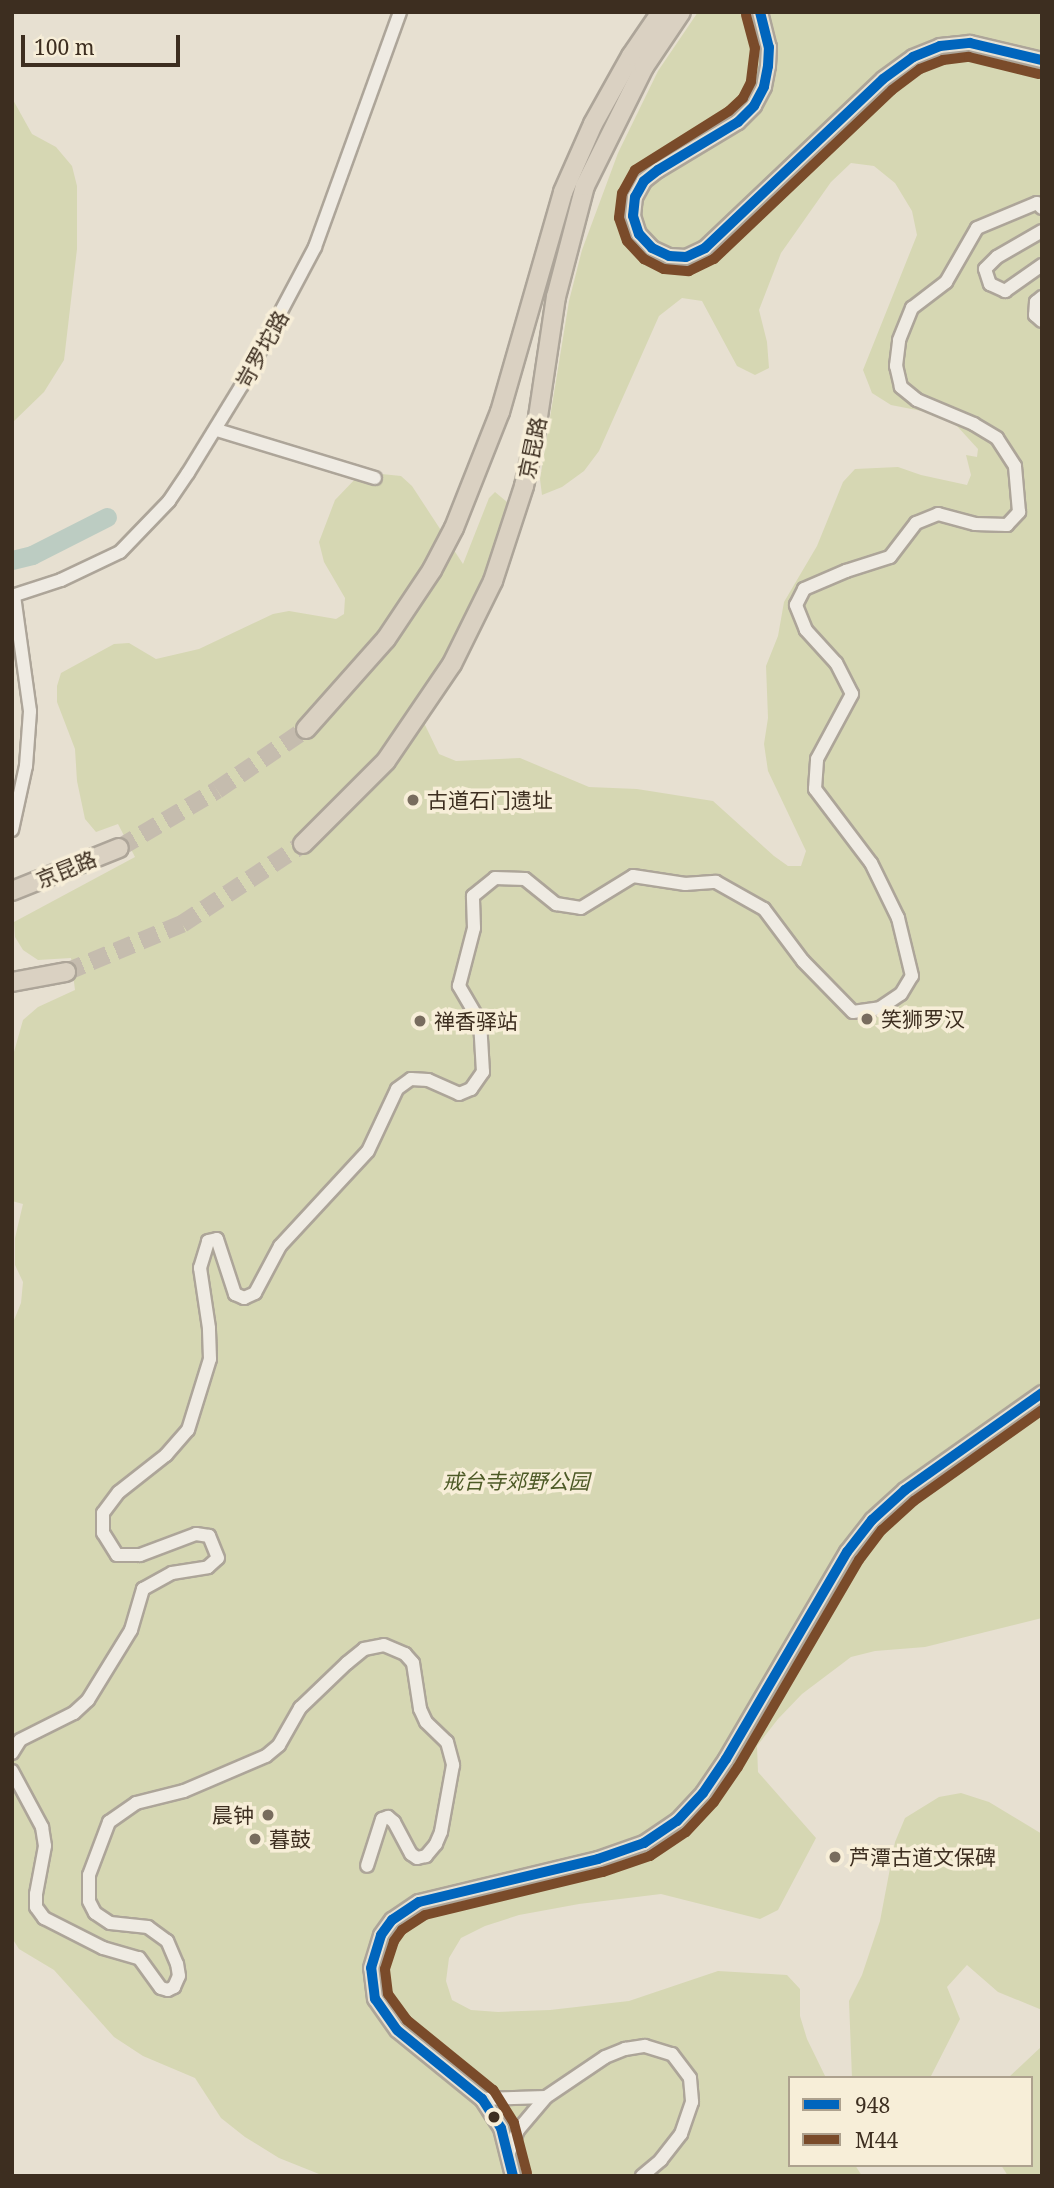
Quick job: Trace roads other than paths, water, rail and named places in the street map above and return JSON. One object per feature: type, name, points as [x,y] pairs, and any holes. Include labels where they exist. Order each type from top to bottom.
[{"type":"highway","points":[[593,124],[596,99],[647,12]]},
{"type":"highway","name":"京昆路","points":[[306,729],[386,639],[432,570],[469,496],[500,412],[564,192],[593,124],[631,55],[661,12]]},
{"type":"highway","name":"京昆路","points":[[303,844],[386,761],[453,664],[493,581],[524,486],[536,437],[556,297],[585,186],[644,67],[681,12]]},
{"type":"highway","name":"京昆路","points":[[12,891],[119,848]]},
{"type":"highway","points":[[12,982],[66,972]]},
{"type":"main road","points":[[760,12],[768,47],[768,66],[764,88],[754,106],[738,122],[658,170],[644,181],[635,197],[633,216],[639,234],[652,248],[668,256],[686,257],[705,248],[883,79],[914,57],[940,46],[970,43],[1042,60]]},
{"type":"main road","points":[[513,2176],[501,2128],[482,2099],[397,2030],[375,1999],[371,1983],[375,1951],[392,1920],[408,1907],[437,1896],[644,1843],[677,1821],[703,1793],[726,1759],[847,1552],[872,1520],[905,1490],[1042,1393]]},
{"type":"street","name":"岢罗坨路","points":[[13,596],[61,580],[120,552],[169,501],[217,430],[315,247],[401,12]]},
{"type":"street","points":[[12,1753],[20,1740],[74,1713],[88,1700],[131,1630],[143,1589],[172,1573],[208,1567],[218,1558],[209,1536],[196,1534],[140,1555],[117,1555],[103,1533],[103,1513],[119,1492],[166,1455],[188,1430],[210,1359],[209,1328],[200,1268],[208,1241],[217,1239],[235,1294],[244,1298],[255,1293],[280,1246],[368,1151],[397,1089],[411,1079],[428,1080],[459,1094],[471,1089],[483,1072],[480,1022],[459,986],[474,928],[473,896],[495,878],[525,879],[556,904],[581,908],[633,876],[685,884],[716,882],[764,909],[803,961],[853,1012],[880,1008],[901,994],[912,976],[898,918],[871,863],[815,789],[817,759],[852,694],[835,663],[806,630],[796,605],[804,589],[846,571],[890,557],[916,523],[938,514],[975,524],[1007,525],[1019,512],[1015,466],[997,438],[974,424],[917,400],[901,387],[896,366],[899,340],[912,307],[946,282],[977,228],[1037,203],[1042,208]]},
{"type":"street","points":[[1042,231],[997,257],[985,269],[990,285],[1005,291],[1042,265]]},
{"type":"street","points":[[1042,297],[1036,302],[1035,316],[1042,321]]},
{"type":"street","points":[[217,430],[375,478]]},
{"type":"street","points":[[12,830],[26,766],[30,711],[13,596]]},
{"type":"street","points":[[12,1771],[42,1827],[45,1846],[36,1907],[44,1918],[56,1926],[103,1948],[139,1958],[161,1988],[168,1990],[174,1987],[179,1976],[167,1941],[148,1927],[110,1923],[96,1913],[89,1901],[89,1875],[109,1822],[136,1803],[184,1791],[266,1756],[279,1745],[300,1708],[318,1690],[364,1649],[384,1645],[405,1654],[413,1663],[420,1709],[426,1722],[447,1742],[453,1765],[441,1832],[436,1844],[426,1856],[417,1858],[411,1854],[394,1822],[388,1817],[382,1819],[367,1866]]},
{"type":"street","points":[[509,2152],[518,2130],[546,2097],[605,2057],[625,2049],[645,2046],[672,2054],[690,2078],[692,2102],[681,2134],[661,2160],[642,2176]]},
{"type":"street","points":[[482,2099],[546,2097]]},
{"type":"waterway","points":[[12,560],[32,555],[107,517]]},
{"type":"tunnel","points":[[119,848],[217,790],[306,729]]},
{"type":"tunnel","points":[[66,972],[182,924],[303,844]]},
{"type":"place","name":"古道石门遗址","points":[[413,800]]},
{"type":"place","name":"笑狮罗汉","points":[[867,1019]]},
{"type":"place","name":"禅香驿站","points":[[420,1021]]},
{"type":"place","name":"晨钟","points":[[268,1815]]},
{"type":"place","name":"暮鼓","points":[[255,1839]]},
{"type":"place","name":"芦潭古道文保碑","points":[[835,1857]]},
{"type":"park label","name":"戒台寺郊野公园","points":[[516,1481]]}]
